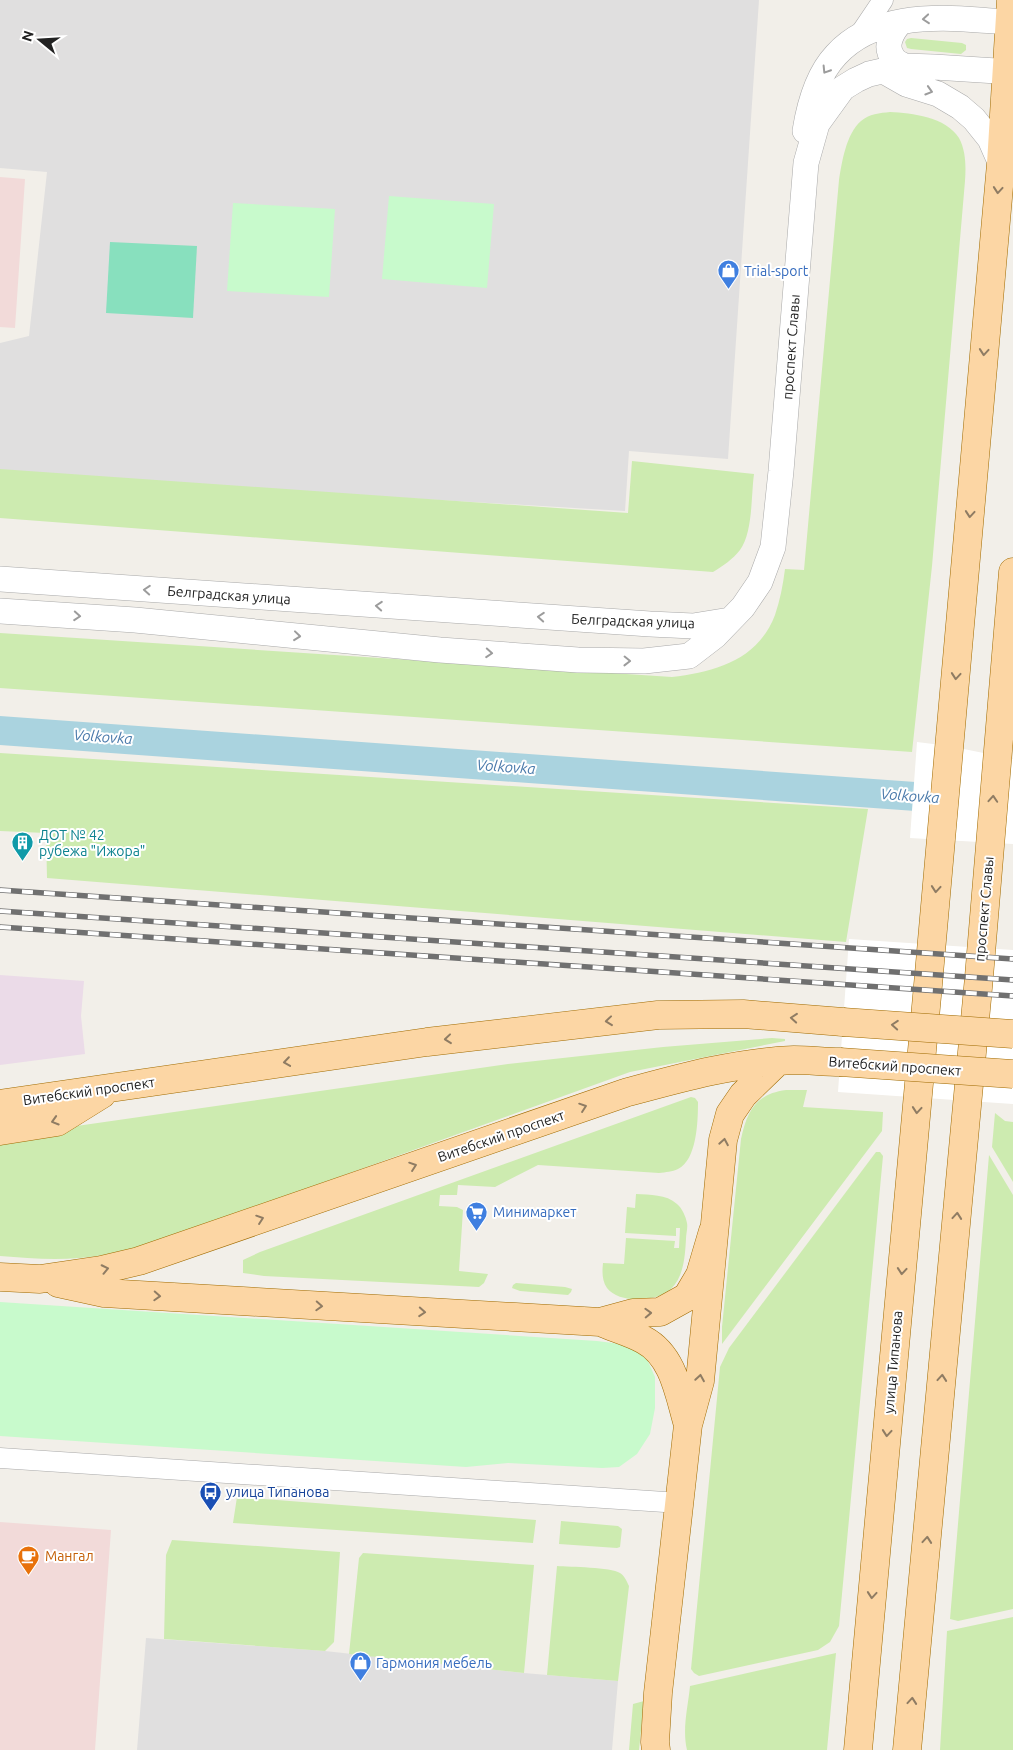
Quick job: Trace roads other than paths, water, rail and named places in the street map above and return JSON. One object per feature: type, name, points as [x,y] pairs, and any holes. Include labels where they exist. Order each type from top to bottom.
[{"type":"main road","points":[[1001,164],[1010,72],[1011,15]]},
{"type":"main road","name":"улица Типанова","points":[[858,1750],[1001,164]]},
{"type":"main road","name":"проспект Славы","points":[[907,1750],[1013,572]]},
{"type":"main road","name":"Витебский проспект","points":[[0,1104],[427,1042],[658,1015],[743,1014],[1013,1034]]},
{"type":"main road","name":"Витебский проспект","points":[[0,1276],[40,1280],[101,1270],[139,1261],[625,1093],[707,1072],[794,1060],[1013,1074]]},
{"type":"main road","points":[[656,1747],[658,1693],[688,1425],[700,1381],[723,1140],[730,1114],[742,1095],[777,1062]]},
{"type":"main road","points":[[0,1130],[57,1122],[112,1088]]},
{"type":"main road","points":[[600,1322],[633,1313],[660,1312],[687,1298],[700,1275],[714,1231]]},
{"type":"main road","points":[[40,1280],[104,1292],[600,1322],[645,1340],[662,1355],[674,1375],[688,1425]]},
{"type":"street","points":[[806,163],[803,146],[808,113],[822,75],[836,54],[858,37],[883,0]]},
{"type":"street","points":[[858,37],[901,22],[934,18],[968,9],[1011,15]]},
{"type":"street","points":[[901,22],[893,31],[890,39],[889,49],[893,58],[894,69],[906,84],[938,94],[960,107],[974,119],[990,139],[1001,164]]},
{"type":"street","name":"проспект Славы","points":[[730,620],[743,607],[760,582],[770,558],[774,541],[782,471],[806,163],[817,124],[843,88],[869,74],[894,69],[1010,72]]},
{"type":"street","name":"Белградская улица","points":[[0,579],[650,624],[693,626],[730,620]]},
{"type":"street","name":"Белградская улица","points":[[0,611],[135,620],[440,650],[578,660],[644,661],[688,656],[714,636],[730,620]]},
{"type":"street","points":[[0,1458],[680,1503]]},
{"type":"water","name":"Volkovka","points":[[0,716],[1013,789],[1013,818],[0,745]]},
{"type":"railway","points":[[0,890],[1013,959]]},
{"type":"railway","points":[[0,911],[1013,980]]},
{"type":"railway","points":[[0,927],[1013,996]]},
{"type":"place","name":"Trial-sport","points":[[728,290]]},
{"type":"place","name":"ДОТ № 42 рубежа \"Ижора\"","points":[[23,862]]},
{"type":"place","name":"Минимаркет","points":[[477,1231]]},
{"type":"place","name":"улица Типанова","points":[[210,1511]]},
{"type":"place","name":"Мангал","points":[[29,1575]]},
{"type":"place","name":"Гармония мебель","points":[[360,1682]]}]
